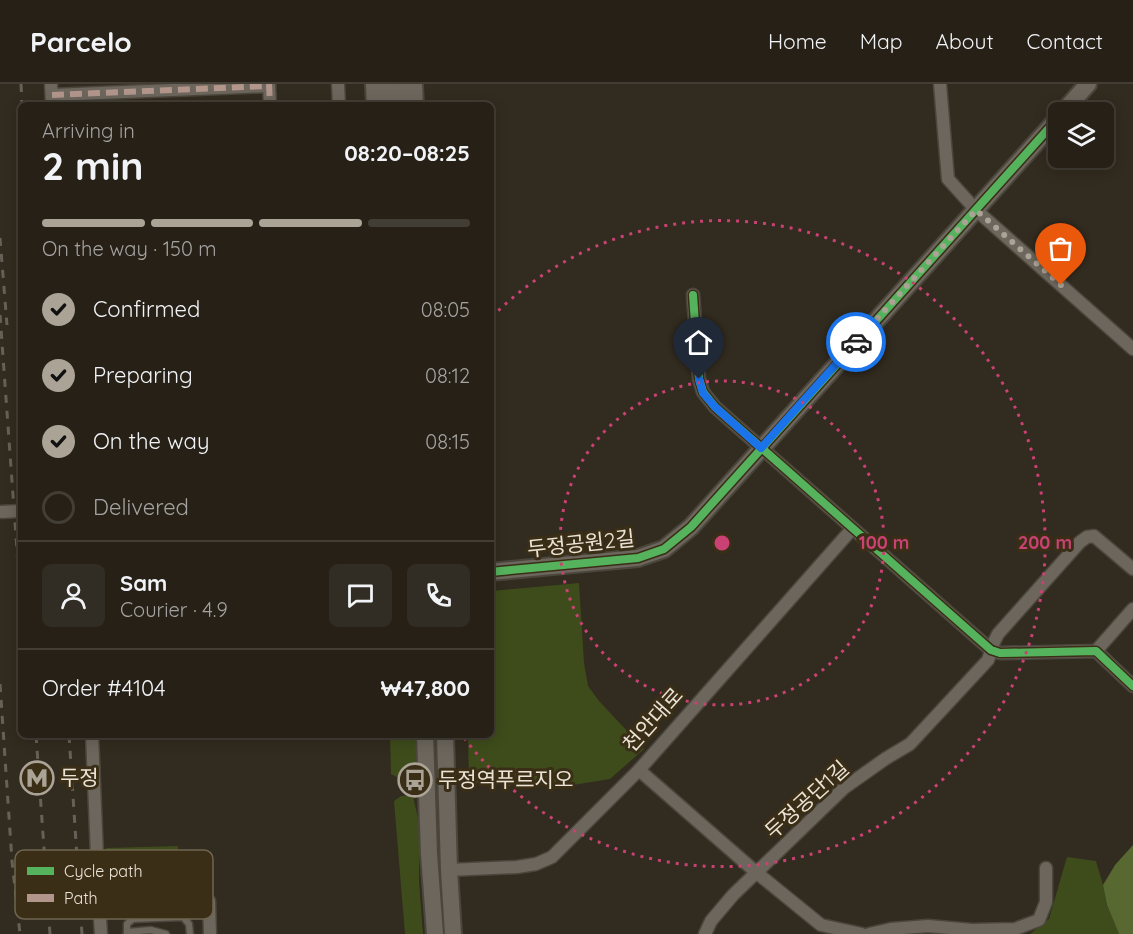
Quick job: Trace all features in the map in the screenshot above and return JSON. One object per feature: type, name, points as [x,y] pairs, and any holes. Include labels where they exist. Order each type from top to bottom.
[{"type":"street","points":[[338,84],[339,102]]},
{"type":"street","points":[[374,84],[375,102]]},
{"type":"street","points":[[387,84],[388,102]]},
{"type":"street","points":[[400,84],[402,102]]},
{"type":"street","points":[[414,84],[415,102]]},
{"type":"street","points":[[940,84],[948,179],[976,210],[1132,346]]},
{"type":"street","points":[[1072,102],[1088,84]]},
{"type":"street","points":[[52,95],[129,88],[269,85],[270,102]]},
{"type":"street","name":"두정공원2길","points":[[494,572],[638,558],[664,549],[691,527],[1048,129]]},
{"type":"street","points":[[693,295],[699,379],[703,393],[715,407],[852,529],[992,650],[1000,653],[1096,651],[1133,686]]},
{"type":"street","points":[[0,512],[18,511]]},
{"type":"street","name":"천안대로","points":[[449,870],[517,867],[537,864],[552,857],[639,770],[852,529]]},
{"type":"street","name":"두정공단1길","points":[[705,934],[711,921],[734,895],[844,788],[910,744],[988,660],[998,634],[1080,542],[1087,537],[1094,536],[1133,570]]},
{"type":"street","points":[[1096,651],[1133,609]]},
{"type":"street","points":[[92,738],[97,850]]},
{"type":"street","points":[[425,738],[429,854],[435,934]]},
{"type":"street","points":[[445,738],[453,934]]},
{"type":"street","points":[[639,770],[821,926],[862,934]]},
{"type":"street","points":[[868,934],[891,929],[928,926],[972,930],[1015,929],[1040,920],[1046,902],[1046,868]]},
{"type":"street","points":[[100,919],[101,934]]},
{"type":"street","points":[[210,919],[210,934]]},
{"type":"lane","points":[[133,919],[127,924],[127,933],[151,930],[166,934]]},
{"type":"lane","points":[[185,919],[189,924],[190,934]]},
{"type":"green space","points":[[579,583],[584,663],[588,686],[644,749],[610,779],[567,786],[469,783],[468,738],[494,738],[494,591]]},
{"type":"green space","points":[[390,738],[419,738],[416,769],[412,777],[399,778],[391,774]]},
{"type":"green space","points":[[401,796],[413,796],[419,823],[419,881],[423,934],[405,934],[394,801]]},
{"type":"green space","points":[[1133,845],[1133,934],[1119,934],[1107,905],[1103,885],[1115,865]]},
{"type":"green space","points":[[178,846],[178,850],[106,850],[106,848]]},
{"type":"green space","points":[[1067,857],[1096,861],[1107,905],[1119,934],[1030,934],[1049,919]]},
{"type":"railway","points":[[21,84],[22,102]]},
{"type":"railway","points":[[0,238],[7,325]]},
{"type":"railway","points":[[0,315],[18,564]]},
{"type":"railway","points":[[0,684],[15,888]]},
{"type":"railway","points":[[36,738],[44,850]]},
{"type":"railway","points":[[69,738],[77,850]]},
{"type":"railway","points":[[18,919],[20,934]]},
{"type":"railway","points":[[49,919],[50,934]]},
{"type":"railway","points":[[81,919],[82,934]]},
{"type":"marked path","points":[[269,84],[270,102]]},
{"type":"marked path","points":[[52,95],[269,86]]},
{"type":"cycle path","points":[[494,572],[638,558],[664,549],[691,527],[1048,129]]},
{"type":"cycle path","points":[[693,295],[699,379],[703,392],[715,407],[991,650],[1000,653],[1096,651],[1133,686]]},
{"type":"way so far","points":[[856,342],[976,210],[1061,285]]},
{"type":"place","name":"두정","points":[[37,778]]},
{"type":"place","name":"두정역푸르지오","points":[[415,780]]},
{"type":"route","points":[[699,379],[703,393],[715,407],[761,448],[856,342]]}]
